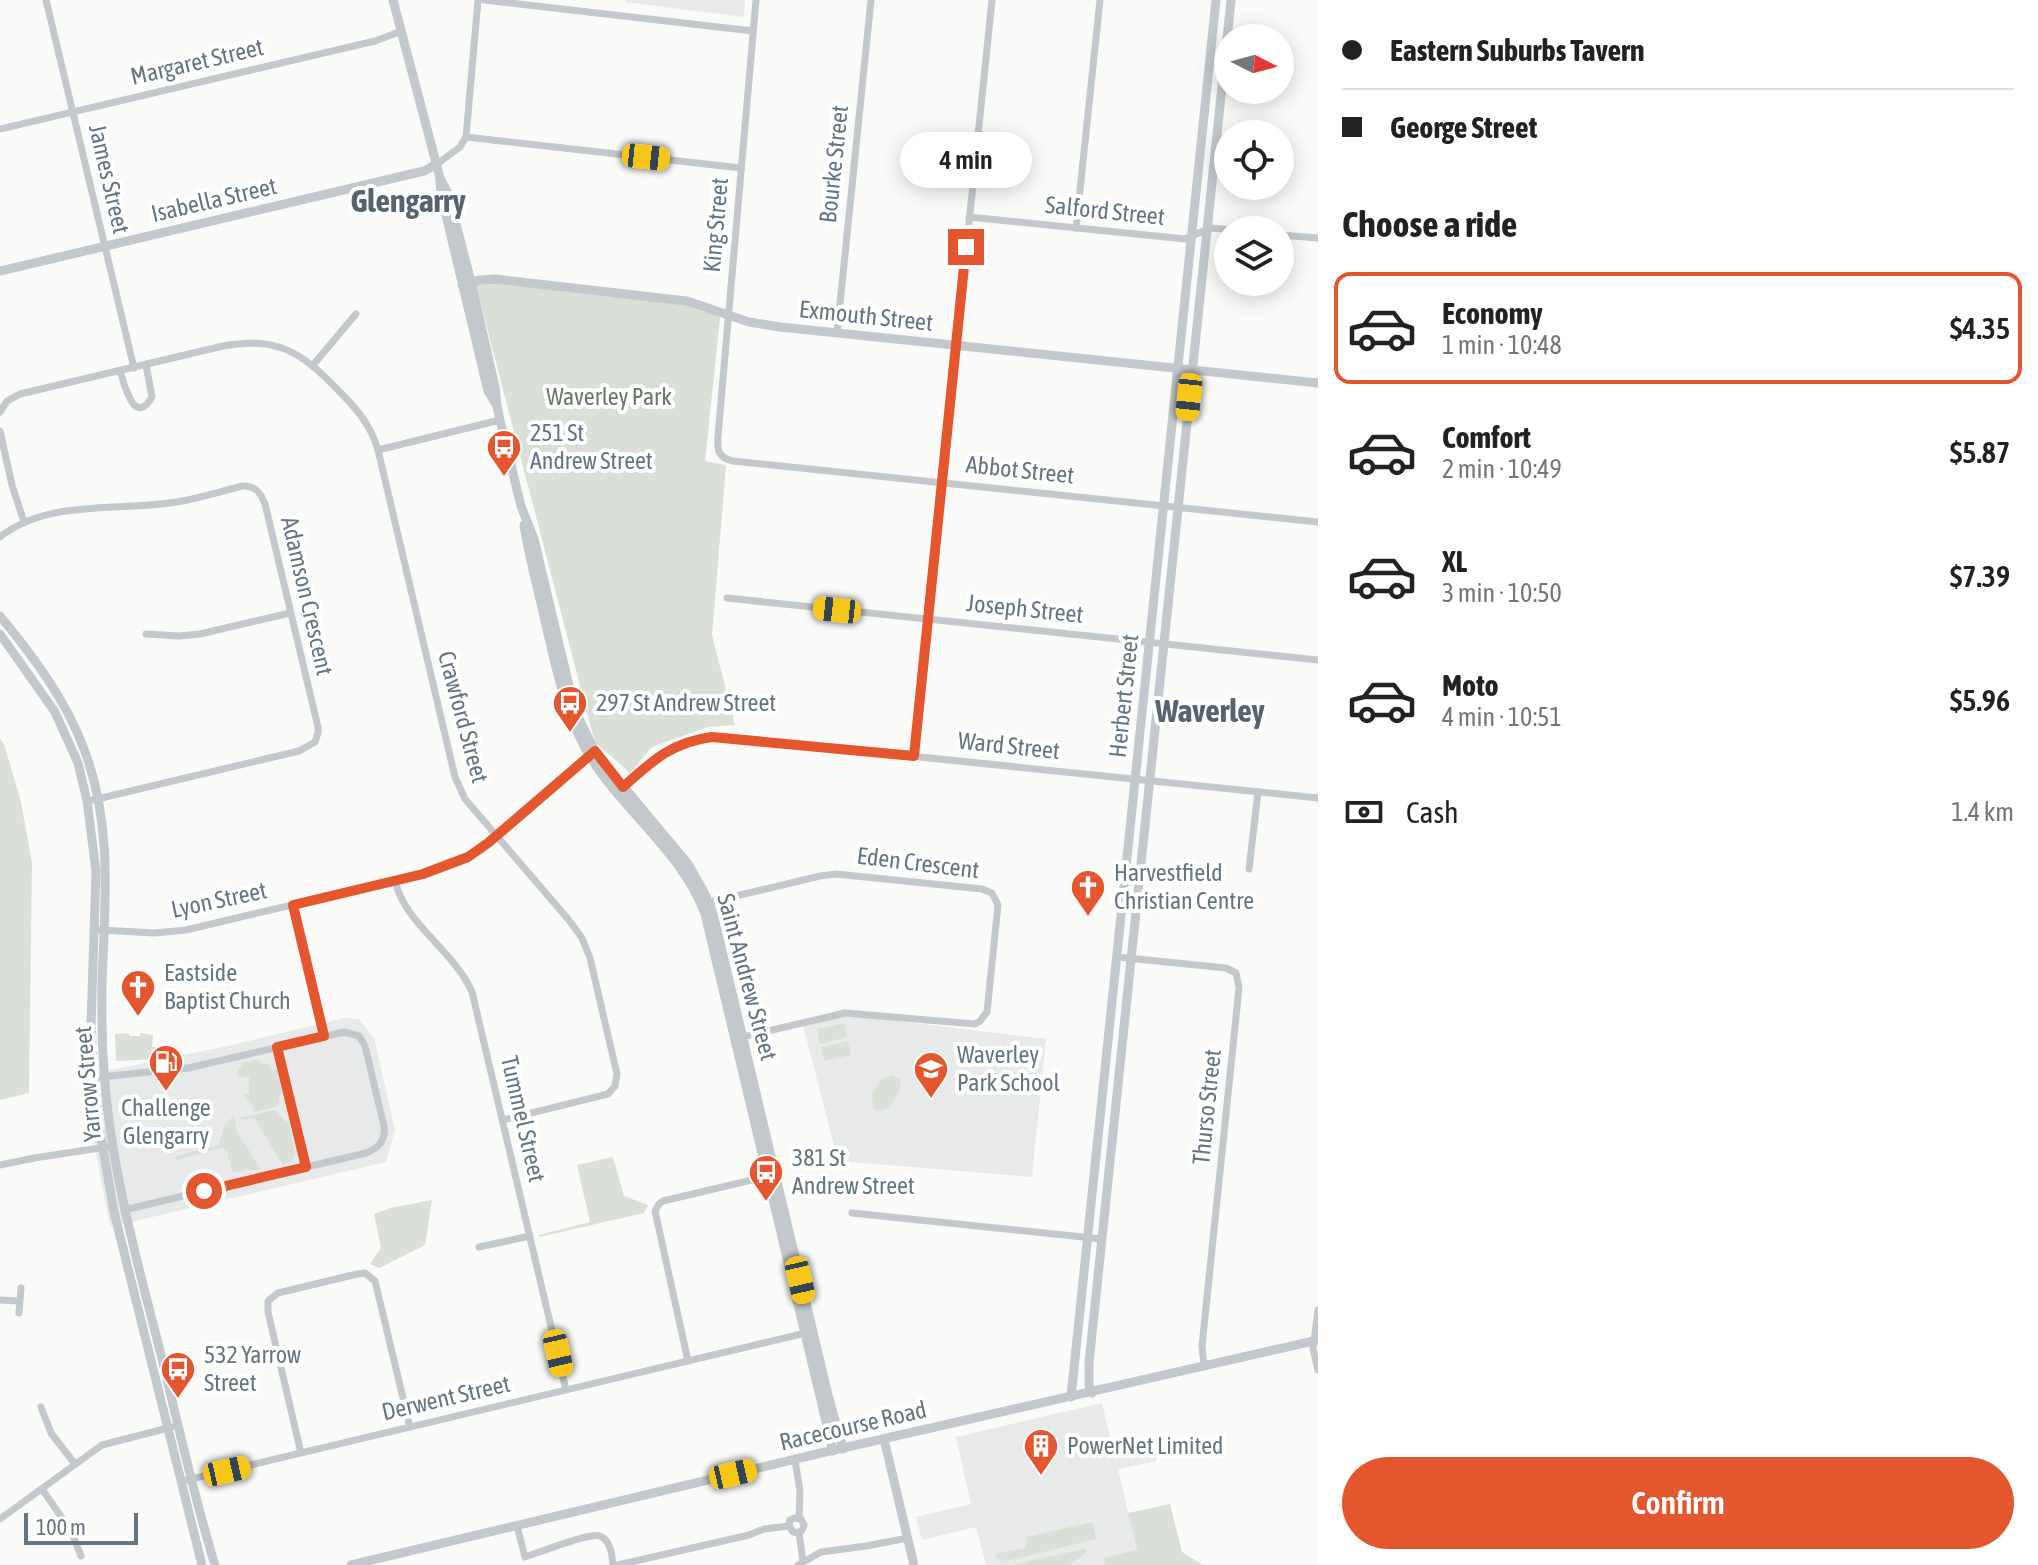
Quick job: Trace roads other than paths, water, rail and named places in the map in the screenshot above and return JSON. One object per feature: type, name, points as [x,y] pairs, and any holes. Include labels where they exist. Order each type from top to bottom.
[{"type":"street","name":"James Street","points":[[46,0],[134,368]]},
{"type":"street","name":"Saint Andrew Street","points":[[393,0],[437,164],[441,194],[495,387],[521,506],[534,539],[574,706],[592,753],[620,790],[688,864],[717,925],[739,1038],[838,1450]]},
{"type":"street","points":[[437,164],[460,147],[466,137],[478,0]]},
{"type":"street","points":[[484,0],[753,31]]},
{"type":"street","name":"King Street","points":[[719,454],[718,436],[756,0]]},
{"type":"street","name":"Bourke Street","points":[[837,333],[871,0]]},
{"type":"street","points":[[914,756],[992,0]]},
{"type":"street","points":[[1076,228],[1100,0]]},
{"type":"street","name":"Herbert Street","points":[[1071,1397],[1216,0]]},
{"type":"street","name":"Herbert Street","points":[[1228,24],[1231,0]]},
{"type":"street","name":"Margaret Street","points":[[0,129],[375,41],[402,31]]},
{"type":"street","name":"Herbert Street","points":[[1092,1393],[1089,1363],[1219,104]]},
{"type":"street","points":[[466,137],[741,168]]},
{"type":"street","name":"Isabella Street","points":[[0,271],[424,171],[437,164]]},
{"type":"street","name":"Salford Street","points":[[969,217],[1185,239],[1206,229]]},
{"type":"street","points":[[1206,229],[1214,228]]},
{"type":"street","points":[[1294,236],[1318,238]]},
{"type":"street","name":"Exmouth Street","points":[[467,283],[500,279],[699,304],[749,322],[780,327],[1318,383]]},
{"type":"street","points":[[313,365],[356,314]]},
{"type":"street","name":"Crawford Street","points":[[0,412],[7,401],[20,394],[223,346],[253,343],[284,348],[313,365],[360,413],[371,430],[378,450],[455,777],[465,799],[568,919],[587,948],[617,1081],[612,1090],[602,1096],[503,1120]]},
{"type":"street","points":[[120,371],[129,401],[142,406],[152,397],[146,365]]},
{"type":"street","points":[[378,450],[500,420]]},
{"type":"street","points":[[0,431],[24,522]]},
{"type":"street","name":"Abbot Street","points":[[719,454],[730,460],[1318,522]]},
{"type":"street","name":"Adamson Crescent","points":[[0,537],[24,522],[58,512],[171,503],[242,486],[253,487],[265,504],[318,727],[315,742],[299,751],[93,800]]},
{"type":"street","name":"Joseph Street","points":[[727,598],[1318,660]]},
{"type":"street","points":[[146,634],[200,634],[290,613]]},
{"type":"street","name":"Yarrow Street","points":[[0,616],[66,709],[85,751],[93,800]]},
{"type":"street","name":"Yarrow Street","points":[[0,634],[55,712],[93,800],[104,834],[106,868],[100,930],[102,1003],[99,1077],[107,1147],[167,1428],[215,1565]]},
{"type":"street","name":"Ward Street","points":[[620,790],[665,751],[712,737],[1318,798]]},
{"type":"street","name":"Lyon Street","points":[[100,930],[178,931],[453,864],[468,857],[496,835],[592,753]]},
{"type":"street","points":[[1249,869],[1258,792]]},
{"type":"street","name":"Eden Crescent","points":[[706,905],[820,876],[843,874],[982,889],[992,893],[998,905],[987,1012],[975,1024],[845,1013],[739,1038]]},
{"type":"street","name":"Tummel Street","points":[[395,880],[402,903],[459,968],[469,984],[566,1390]]},
{"type":"street","points":[[293,905],[324,1036]]},
{"type":"street","name":"Thurso Street","points":[[1117,957],[1226,968],[1236,973],[1239,979],[1202,1346],[1204,1367]]},
{"type":"street","points":[[99,1077],[179,1070],[349,1032],[362,1040],[384,1126],[384,1138],[377,1147],[366,1153],[119,1211]]},
{"type":"street","points":[[277,1047],[306,1167]]},
{"type":"street","points":[[1102,1100],[1116,1101]]},
{"type":"street","points":[[0,1165],[107,1147]]},
{"type":"street","points":[[688,1361],[655,1211],[663,1201],[772,1176]]},
{"type":"street","name":"Yarrow Street","points":[[119,1211],[179,1425],[202,1565]]},
{"type":"street","points":[[852,1213],[1102,1239]]},
{"type":"street","points":[[479,1247],[530,1236]]},
{"type":"street","points":[[301,1453],[268,1301],[278,1293],[357,1274],[365,1273],[375,1281],[410,1427]]},
{"type":"street","points":[[19,1313],[21,1288]]},
{"type":"street","points":[[0,1300],[19,1301]]},
{"type":"street","points":[[1318,1310],[1313,1349],[1318,1370]]},
{"type":"street","name":"Derwent Street","points":[[187,1480],[809,1332]]},
{"type":"street","name":"Racecourse Road","points":[[351,1565],[1316,1340]]},
{"type":"street","points":[[41,1407],[51,1433],[75,1464]]},
{"type":"street","points":[[0,1519],[107,1443],[179,1425]]},
{"type":"street","points":[[884,1439],[914,1565]]},
{"type":"street","points":[[795,1460],[800,1491],[799,1518],[804,1525],[799,1533],[801,1563],[821,1552],[908,1538]]},
{"type":"street","points":[[42,1489],[71,1531],[81,1556]]},
{"type":"street","points":[[789,1526],[793,1518],[799,1518]]},
{"type":"street","points":[[517,1526],[525,1557],[598,1535],[609,1545],[615,1565],[764,1529],[789,1526]]},
{"type":"street","points":[[789,1526],[793,1532],[799,1533]]},
{"type":"place","name":"251 St Andrew Street","points":[[504,478]]},
{"type":"place","name":"297 St Andrew Street","points":[[570,734]]},
{"type":"place","name":"Harvestfield Christian Centre","points":[[1088,918]]},
{"type":"place","name":"Eastside Baptist Church","points":[[138,1018]]},
{"type":"place","name":"Challenge Glengarry","points":[[166,1093]]},
{"type":"place","name":"Waverley Park School","points":[[931,1100]]},
{"type":"place","name":"381 St Andrew Street","points":[[766,1203]]},
{"type":"place","name":"532 Yarrow Street","points":[[178,1400]]},
{"type":"place","name":"PowerNet Limited","points":[[1041,1477]]},
{"type":"district","name":"Glengarry","points":[[408,201]]},
{"type":"district","name":"Waverley","points":[[1210,711]]},
{"type":"park label","name":"Waverley Park","points":[[609,397]]}]
